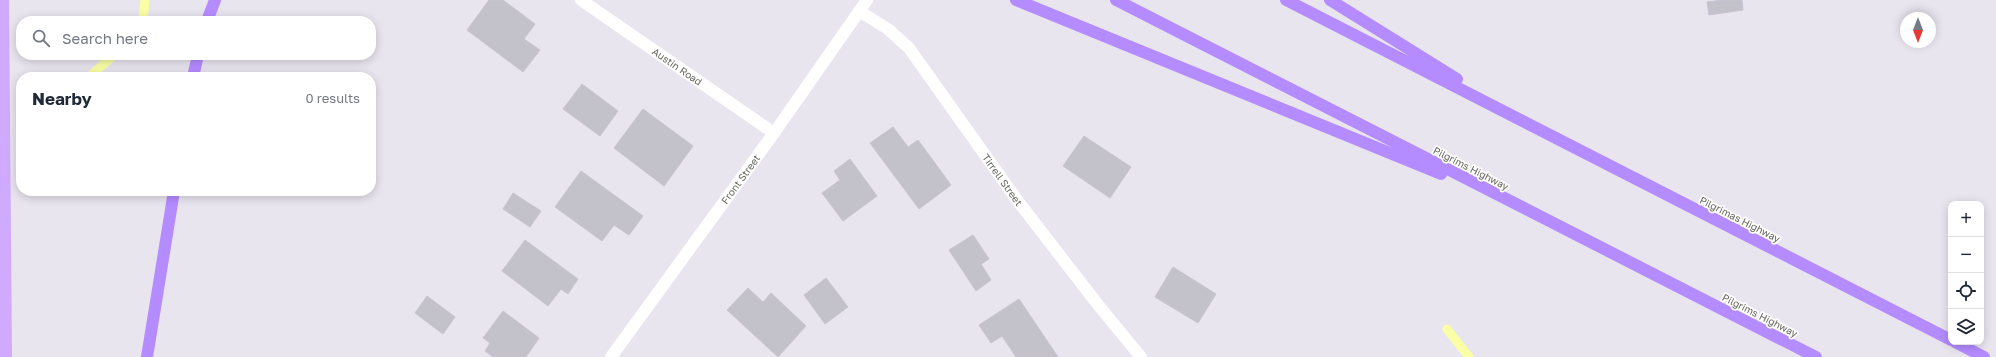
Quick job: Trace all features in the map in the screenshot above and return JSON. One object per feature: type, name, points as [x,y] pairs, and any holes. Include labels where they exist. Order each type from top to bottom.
[{"type":"highway","points":[[210,16],[215,0]]},
{"type":"highway","points":[[1016,0],[1382,149],[1549,221]]},
{"type":"highway","name":"Pilgrims Highway","points":[[1116,0],[1816,357]]},
{"type":"highway","points":[[1286,0],[1586,154]]},
{"type":"highway","points":[[1330,0],[1484,96],[1586,154]]},
{"type":"highway","points":[[194,72],[197,60]]},
{"type":"highway","name":"Pilgrimas Highway","points":[[1586,154],[1948,338]]},
{"type":"highway","points":[[147,357],[173,196]]},
{"type":"highway","points":[[1960,345],[1984,357]]},
{"type":"main road","points":[[3,0],[6,357]]},
{"type":"street","name":"Austin Road","points":[[580,0],[774,132]]},
{"type":"street","name":"Front Street","points":[[611,357],[774,132],[867,0]]},
{"type":"street","name":"Tirrell Street","points":[[859,11],[888,29],[913,53],[1017,200],[1099,306],[1142,357]]},
{"type":"building","points":[[489,0],[503,0],[535,24],[524,39],[540,50],[523,72],[467,30]]},
{"type":"building","points":[[1742,0],[1743,10],[1709,15],[1707,2]]},
{"type":"building","points":[[582,84],[618,111],[600,136],[563,109]]},
{"type":"building","points":[[643,109],[693,146],[664,186],[614,148]]},
{"type":"building","points":[[893,127],[908,147],[918,140],[951,185],[919,209],[870,143]]},
{"type":"building","points":[[1084,136],[1131,167],[1110,198],[1063,166]]},
{"type":"building","points":[[850,159],[877,196],[843,221],[822,193],[840,180],[834,171]]},
{"type":"building","points":[[581,171],[643,216],[629,235],[614,225],[602,241],[555,207]]},
{"type":"building","points":[[513,193],[541,211],[530,227],[503,209]]},
{"type":"building","points":[[973,235],[989,259],[981,264],[991,280],[976,291],[949,250]]},
{"type":"building","points":[[525,240],[578,279],[568,294],[561,289],[548,306],[502,271]]},
{"type":"building","points":[[1173,267],[1216,294],[1198,323],[1155,297]]},
{"type":"building","points":[[826,278],[848,307],[825,324],[804,295]]},
{"type":"building","points":[[748,288],[763,302],[771,293],[806,326],[778,357],[727,310]]},
{"type":"building","points":[[427,296],[455,317],[443,334],[415,313]]},
{"type":"building","points":[[1019,299],[1058,357],[1016,357],[1002,336],[991,343],[979,325]]},
{"type":"building","points":[[503,311],[539,338],[526,357],[493,357],[485,351],[490,343],[483,338]]},
{"type":"waterway","points":[[143,16],[145,0]]},
{"type":"waterway","points":[[95,72],[108,60]]},
{"type":"waterway","points":[[1447,329],[1469,357]]}]
